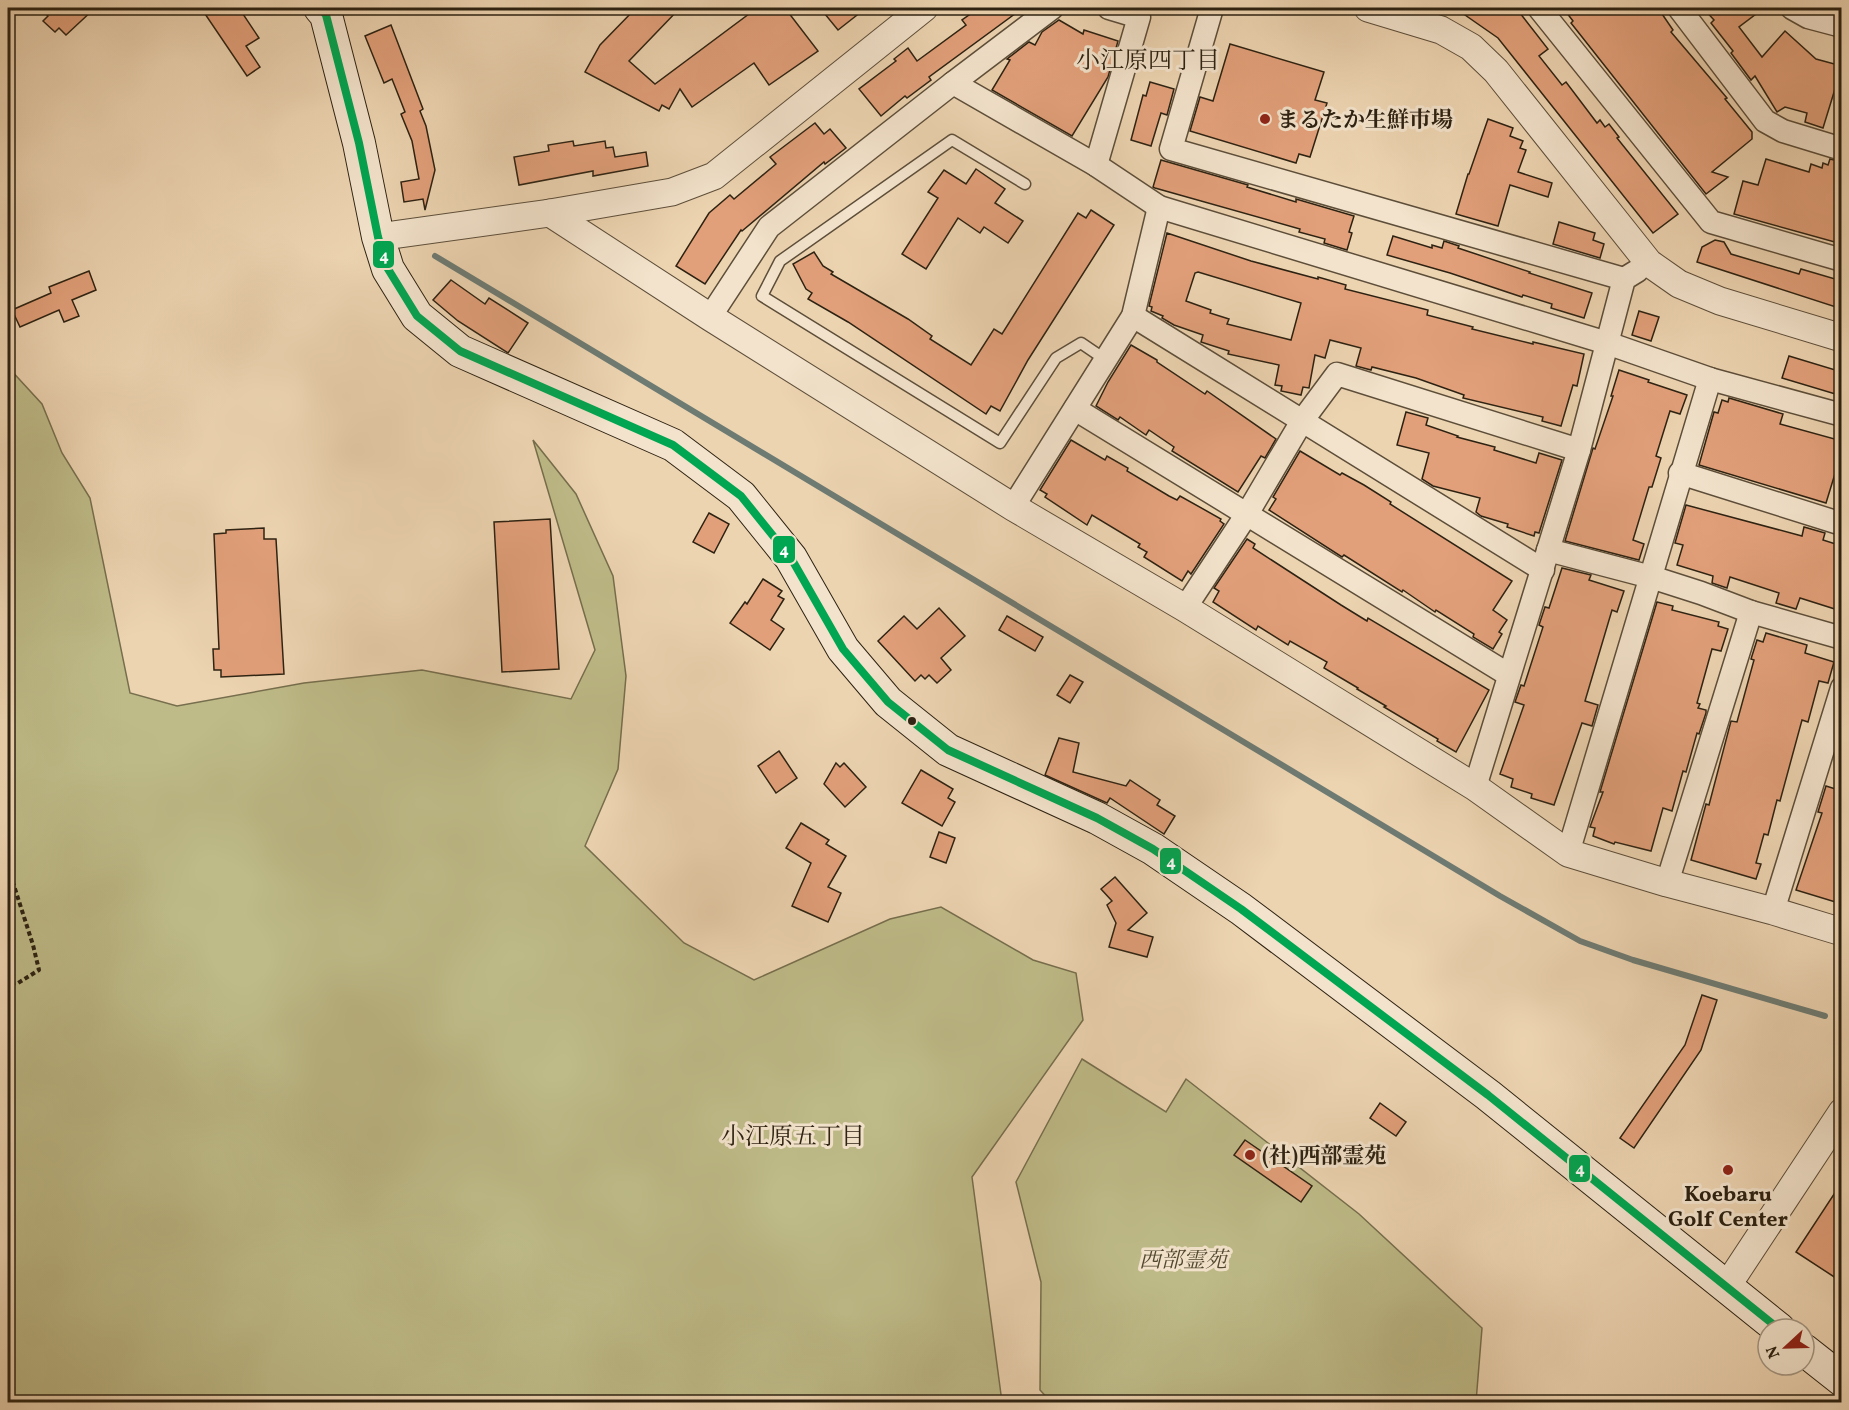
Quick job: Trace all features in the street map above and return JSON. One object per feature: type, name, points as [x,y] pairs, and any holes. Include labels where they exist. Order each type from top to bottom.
[{"type":"main road","points":[[320,8],[326,15],[350,108],[378,237],[388,269],[417,316],[459,351],[674,445],[741,496],[791,558],[843,649],[888,702],[939,743],[948,750],[1097,818],[1143,844],[1242,909],[1488,1095],[1764,1317]]},
{"type":"main road","points":[[1816,1359],[1842,1380]]},
{"type":"street","points":[[378,237],[550,213],[672,192],[714,177],[924,8]]},
{"type":"street","points":[[710,317],[769,227],[1052,8]]},
{"type":"street","points":[[1096,165],[1139,17],[1109,8]]},
{"type":"street","points":[[1212,8],[1171,149],[1624,279]]},
{"type":"street","points":[[1368,8],[1441,30],[1471,47],[1496,71],[1649,263],[1679,284],[1720,301],[1842,338]]},
{"type":"street","points":[[1792,8],[1809,17],[1842,26]]},
{"type":"street","points":[[1684,9],[1765,122],[1783,131],[1842,149]]},
{"type":"street","points":[[1545,10],[1712,222],[1842,260]]},
{"type":"street","points":[[953,83],[1096,165],[1160,207],[1607,343],[1710,379],[1842,415]]},
{"type":"street","points":[[1013,507],[1133,316],[1160,207]]},
{"type":"street","points":[[550,213],[710,317],[1013,507],[1185,609],[1475,787],[1568,853],[1842,932]]},
{"type":"street","points":[[1475,787],[1579,450],[1624,279],[1649,263]]},
{"type":"street","points":[[1133,316],[1302,421],[1546,560],[1651,577],[1751,612],[1842,638]]},
{"type":"street","points":[[1185,609],[1247,514],[1302,421],[1337,374],[1579,450]]},
{"type":"street","points":[[1568,853],[1710,379]]},
{"type":"street","points":[[1075,409],[1509,675]]},
{"type":"street","points":[[1680,473],[1842,524]]},
{"type":"street","points":[[1666,883],[1751,612]]},
{"type":"street","points":[[1773,911],[1842,688]]},
{"type":"street","points":[[1727,1286],[1842,1112]]},
{"type":"lane","points":[[1025,184],[952,140],[780,261],[762,296],[1000,443],[1056,358],[1081,343],[1106,360]]},
{"type":"path","points":[[8,867],[39,970],[18,983],[8,984]]},
{"type":"green space","points":[[8,367],[42,404],[62,453],[90,498],[130,693],[177,706],[304,683],[422,670],[571,699],[595,650],[533,440],[576,494],[613,576],[626,676],[618,769],[585,846],[684,943],[754,980],[890,919],[941,907],[1033,960],[1076,973],[1083,1020],[972,1177],[1002,1402],[8,1402]]},
{"type":"green space","name":"西部霊苑","points":[[1082,1059],[1166,1112],[1186,1079],[1359,1214],[1482,1328],[1476,1402],[1051,1402],[1040,1390],[1041,1282],[1016,1182]]},
{"type":"building","points":[[40,8],[95,8],[66,35],[59,28],[55,32],[43,21],[48,16]]},
{"type":"building","points":[[201,8],[239,8],[259,38],[246,46],[260,67],[247,76]]},
{"type":"building","points":[[636,8],[680,8],[629,61],[655,84],[757,8],[785,8],[818,51],[769,85],[754,63],[692,107],[680,89],[669,109],[662,105],[659,111],[585,72],[600,45]]},
{"type":"building","points":[[820,8],[866,8],[838,30]]},
{"type":"building","points":[[979,8],[1023,8],[929,77],[931,80],[907,98],[905,96],[881,116],[859,89],[896,61],[894,59],[908,48],[917,61],[966,25],[962,20]]},
{"type":"building","points":[[1455,8],[1516,8],[1548,49],[1539,56],[1562,85],[1566,82],[1597,123],[1600,120],[1605,127],[1609,124],[1619,137],[1617,138],[1678,214],[1653,233],[1498,38]]},
{"type":"building","points":[[1563,8],[1658,8],[1673,30],[1671,32],[1727,98],[1725,99],[1752,132],[1752,139],[1712,172],[1728,177],[1706,194],[1571,23],[1573,21]]},
{"type":"building","points":[[1703,8],[1764,8],[1739,27],[1762,57],[1785,31],[1816,59],[1842,66],[1842,91],[1835,89],[1823,128],[1805,122],[1807,113],[1785,107],[1777,112],[1755,76],[1751,80],[1731,53],[1733,51],[1711,23],[1714,20]]},
{"type":"building","points":[[1059,20],[1083,34],[1084,30],[1118,41],[1108,77],[1072,136],[992,90],[1010,60],[1007,59],[1029,42],[1035,45],[1042,32]]},
{"type":"building","points":[[391,25],[423,109],[420,111],[426,126],[435,170],[425,210],[423,199],[404,202],[401,182],[419,179],[412,141],[401,114],[405,112],[392,79],[384,83],[365,36]]},
{"type":"building","name":"まるたか生鮮市場","points":[[1230,44],[1324,72],[1315,100],[1327,103],[1310,157],[1299,154],[1296,163],[1190,131],[1200,97],[1213,101]]},
{"type":"building","points":[[1150,82],[1174,89],[1167,115],[1161,113],[1151,146],[1131,140],[1143,95],[1146,96]]},
{"type":"building","points":[[1488,119],[1513,128],[1510,136],[1523,141],[1520,148],[1526,150],[1518,172],[1552,183],[1548,197],[1510,185],[1498,226],[1456,214]]},
{"type":"building","points":[[815,123],[824,134],[830,129],[846,148],[825,164],[824,162],[741,230],[705,284],[676,266],[709,213],[730,195],[734,199],[776,164],[770,157]]},
{"type":"building","points":[[573,141],[574,146],[605,141],[606,148],[613,147],[615,157],[646,152],[648,166],[593,176],[593,171],[519,185],[514,157],[549,151],[548,145]]},
{"type":"building","points":[[1766,159],[1809,172],[1811,164],[1822,168],[1823,163],[1828,165],[1830,159],[1842,162],[1842,244],[1734,214],[1743,181],[1758,185]]},
{"type":"building","points":[[1161,160],[1248,185],[1247,187],[1296,202],[1296,199],[1354,216],[1347,250],[1324,243],[1325,239],[1299,232],[1300,229],[1155,188],[1153,187]]},
{"type":"building","points":[[976,169],[1005,189],[995,203],[1023,221],[1008,243],[984,227],[980,233],[958,218],[926,269],[902,254],[938,198],[928,192],[944,170],[966,184]]},
{"type":"building","points":[[1091,210],[1114,225],[1028,360],[1000,411],[991,406],[986,414],[848,322],[808,299],[812,293],[806,289],[793,264],[814,252],[823,266],[833,272],[831,274],[908,319],[932,336],[930,339],[971,365],[994,329],[1002,334],[1078,213],[1086,218]]},
{"type":"building","points":[[1559,222],[1595,233],[1593,240],[1604,244],[1600,258],[1553,244]]},
{"type":"building","points":[[1167,233],[1251,261],[1346,285],[1345,289],[1428,310],[1427,315],[1473,327],[1472,329],[1584,354],[1577,386],[1573,385],[1561,426],[1542,421],[1543,417],[1463,398],[1464,395],[1416,378],[1372,367],[1371,370],[1356,366],[1361,348],[1330,340],[1325,358],[1315,355],[1309,388],[1303,387],[1301,395],[1281,391],[1282,386],[1275,385],[1279,365],[1228,354],[1229,351],[1201,342],[1203,335],[1174,325],[1162,318],[1163,316],[1151,311],[1152,307],[1149,306]],"holes":[[[1198,272],[1301,303],[1291,340],[1227,324],[1229,319],[1210,313],[1211,310],[1186,301],[1195,273]]]},
{"type":"building","points":[[1393,236],[1432,248],[1432,245],[1442,248],[1444,241],[1529,273],[1592,293],[1584,318],[1551,308],[1552,304],[1523,295],[1522,297],[1387,255]]},
{"type":"building","points":[[1715,240],[1724,242],[1731,254],[1799,274],[1801,269],[1842,281],[1842,309],[1697,262],[1702,247]]},
{"type":"building","points":[[89,271],[96,290],[72,300],[79,316],[64,322],[59,310],[20,327],[12,310],[51,293],[49,287]]},
{"type":"building","points":[[451,280],[485,304],[489,298],[528,323],[508,353],[458,321],[433,300]]},
{"type":"building","points":[[1639,311],[1659,317],[1651,341],[1632,335]]},
{"type":"building","points":[[1131,345],[1157,360],[1205,394],[1207,391],[1276,439],[1265,458],[1261,456],[1238,492],[1172,451],[1174,447],[1149,430],[1146,435],[1120,417],[1118,420],[1096,406]]},
{"type":"building","points":[[1789,356],[1842,372],[1842,396],[1782,378]]},
{"type":"building","points":[[1619,370],[1687,395],[1680,414],[1670,411],[1656,456],[1661,458],[1652,487],[1649,487],[1633,540],[1644,544],[1639,560],[1565,541],[1593,448],[1595,449],[1613,396],[1611,396]]},
{"type":"building","points":[[1729,398],[1783,414],[1780,424],[1842,441],[1842,465],[1838,464],[1826,503],[1699,465],[1714,412],[1718,413],[1722,400],[1728,402]]},
{"type":"building","points":[[1406,412],[1428,418],[1426,425],[1536,463],[1539,453],[1562,460],[1539,533],[1535,532],[1534,536],[1507,527],[1508,524],[1481,516],[1476,512],[1480,498],[1433,486],[1422,479],[1429,453],[1397,445]]},
{"type":"building","points":[[1071,440],[1105,460],[1107,456],[1128,468],[1127,471],[1169,496],[1177,500],[1180,496],[1221,519],[1220,521],[1224,524],[1191,574],[1188,571],[1182,581],[1144,557],[1147,552],[1138,547],[1140,544],[1092,515],[1087,525],[1045,497],[1047,494],[1040,490]]},
{"type":"building","points":[[1300,451],[1340,475],[1342,473],[1364,485],[1512,581],[1493,610],[1507,620],[1499,632],[1502,634],[1493,649],[1436,610],[1435,612],[1344,555],[1342,557],[1269,510],[1276,499],[1273,497]]},
{"type":"building","points":[[1686,505],[1802,536],[1804,527],[1825,533],[1823,540],[1842,546],[1842,599],[1838,610],[1800,598],[1796,609],[1776,603],[1779,593],[1730,577],[1727,588],[1712,583],[1713,576],[1677,565],[1683,545],[1675,543]]},
{"type":"building","points":[[709,513],[729,524],[714,553],[693,542]]},
{"type":"building","points":[[550,519],[559,669],[502,672],[494,522]]},
{"type":"building","points":[[264,528],[264,539],[276,539],[284,674],[221,677],[221,670],[214,670],[213,649],[219,649],[214,534],[226,533],[226,530]]},
{"type":"building","points":[[1247,539],[1255,544],[1253,548],[1341,605],[1367,621],[1368,618],[1489,690],[1456,752],[1324,668],[1327,662],[1290,641],[1288,645],[1258,626],[1256,630],[1213,602],[1219,591],[1214,588]]},
{"type":"building","points":[[1562,568],[1591,575],[1589,580],[1624,591],[1617,612],[1612,610],[1585,701],[1598,705],[1592,726],[1582,723],[1554,805],[1531,798],[1532,794],[1511,787],[1513,779],[1500,774],[1524,705],[1515,702],[1521,685],[1524,686],[1543,627],[1539,625],[1545,607],[1549,608]]},
{"type":"building","points":[[763,579],[782,591],[778,596],[784,599],[771,620],[784,629],[770,650],[730,623],[745,602],[747,604]]},
{"type":"building","points":[[1657,602],[1673,606],[1672,610],[1719,622],[1718,626],[1728,629],[1721,651],[1712,649],[1697,703],[1700,704],[1698,708],[1706,710],[1706,713],[1699,734],[1697,733],[1686,772],[1683,771],[1672,811],[1663,808],[1651,851],[1615,842],[1614,844],[1593,836],[1595,828],[1590,827],[1603,792],[1600,792]]},
{"type":"building","points":[[939,608],[965,636],[941,658],[951,670],[937,683],[929,675],[925,679],[921,675],[915,681],[878,641],[904,616],[917,629]]},
{"type":"building","points":[[1007,616],[1043,637],[1035,651],[999,630]]},
{"type":"building","points":[[1766,633],[1807,645],[1805,653],[1834,662],[1828,683],[1819,681],[1808,722],[1802,720],[1780,801],[1777,800],[1768,835],[1764,834],[1756,863],[1761,864],[1756,879],[1691,860],[1706,804],[1709,805],[1731,721],[1737,722],[1754,660],[1751,659],[1757,640],[1763,642]]},
{"type":"building","points":[[1070,675],[1083,682],[1070,703],[1057,695]]},
{"type":"building","points":[[1059,738],[1079,743],[1073,772],[1126,786],[1130,780],[1160,800],[1157,805],[1175,816],[1164,834],[1110,798],[1107,803],[1045,775]]},
{"type":"building","points":[[779,751],[797,778],[776,793],[758,766]]},
{"type":"building","points":[[836,763],[840,767],[844,763],[866,787],[845,807],[824,784]]},
{"type":"building","points":[[921,770],[953,789],[948,798],[955,802],[942,826],[902,803]]},
{"type":"building","points":[[1826,786],[1842,791],[1842,904],[1796,890],[1822,813],[1818,812]]},
{"type":"building","points":[[801,823],[829,840],[826,844],[846,856],[828,887],[841,893],[828,922],[792,906],[811,863],[786,848]]},
{"type":"building","points":[[939,832],[955,838],[946,863],[930,857]]},
{"type":"building","points":[[1115,877],[1147,913],[1128,930],[1153,937],[1147,957],[1109,947],[1116,923],[1107,905],[1112,901],[1101,889]]},
{"type":"building","points":[[1702,995],[1717,1000],[1701,1050],[1634,1148],[1620,1138],[1685,1045]]},
{"type":"building","points":[[1380,1103],[1406,1122],[1396,1136],[1370,1118]]},
{"type":"building","points":[[1245,1140],[1312,1186],[1301,1202],[1234,1155]]},
{"type":"building","points":[[1842,1182],[1842,1282],[1796,1252]]},
{"type":"waterway","points":[[435,256],[1500,896],[1580,941],[1633,960],[1825,1016]]},
{"type":"transit line","name":"4","points":[[320,8],[326,15],[359,143],[378,237],[388,269],[417,316],[460,351],[673,445],[741,496],[791,558],[843,649],[888,702],[948,750],[1097,818],[1153,849],[1241,909],[1488,1095],[1764,1317]]},
{"type":"place","name":"まるたか生鮮市場","points":[[1265,119]]},
{"type":"place","name":"(社)西部霊苑","points":[[1250,1155]]},
{"type":"place","name":"Koebaru Golf Center","points":[[1728,1170]]},
{"type":"district","name":"小江原四丁目","points":[[1148,60]]},
{"type":"district","name":"小江原五丁目","points":[[793,1136]]}]
